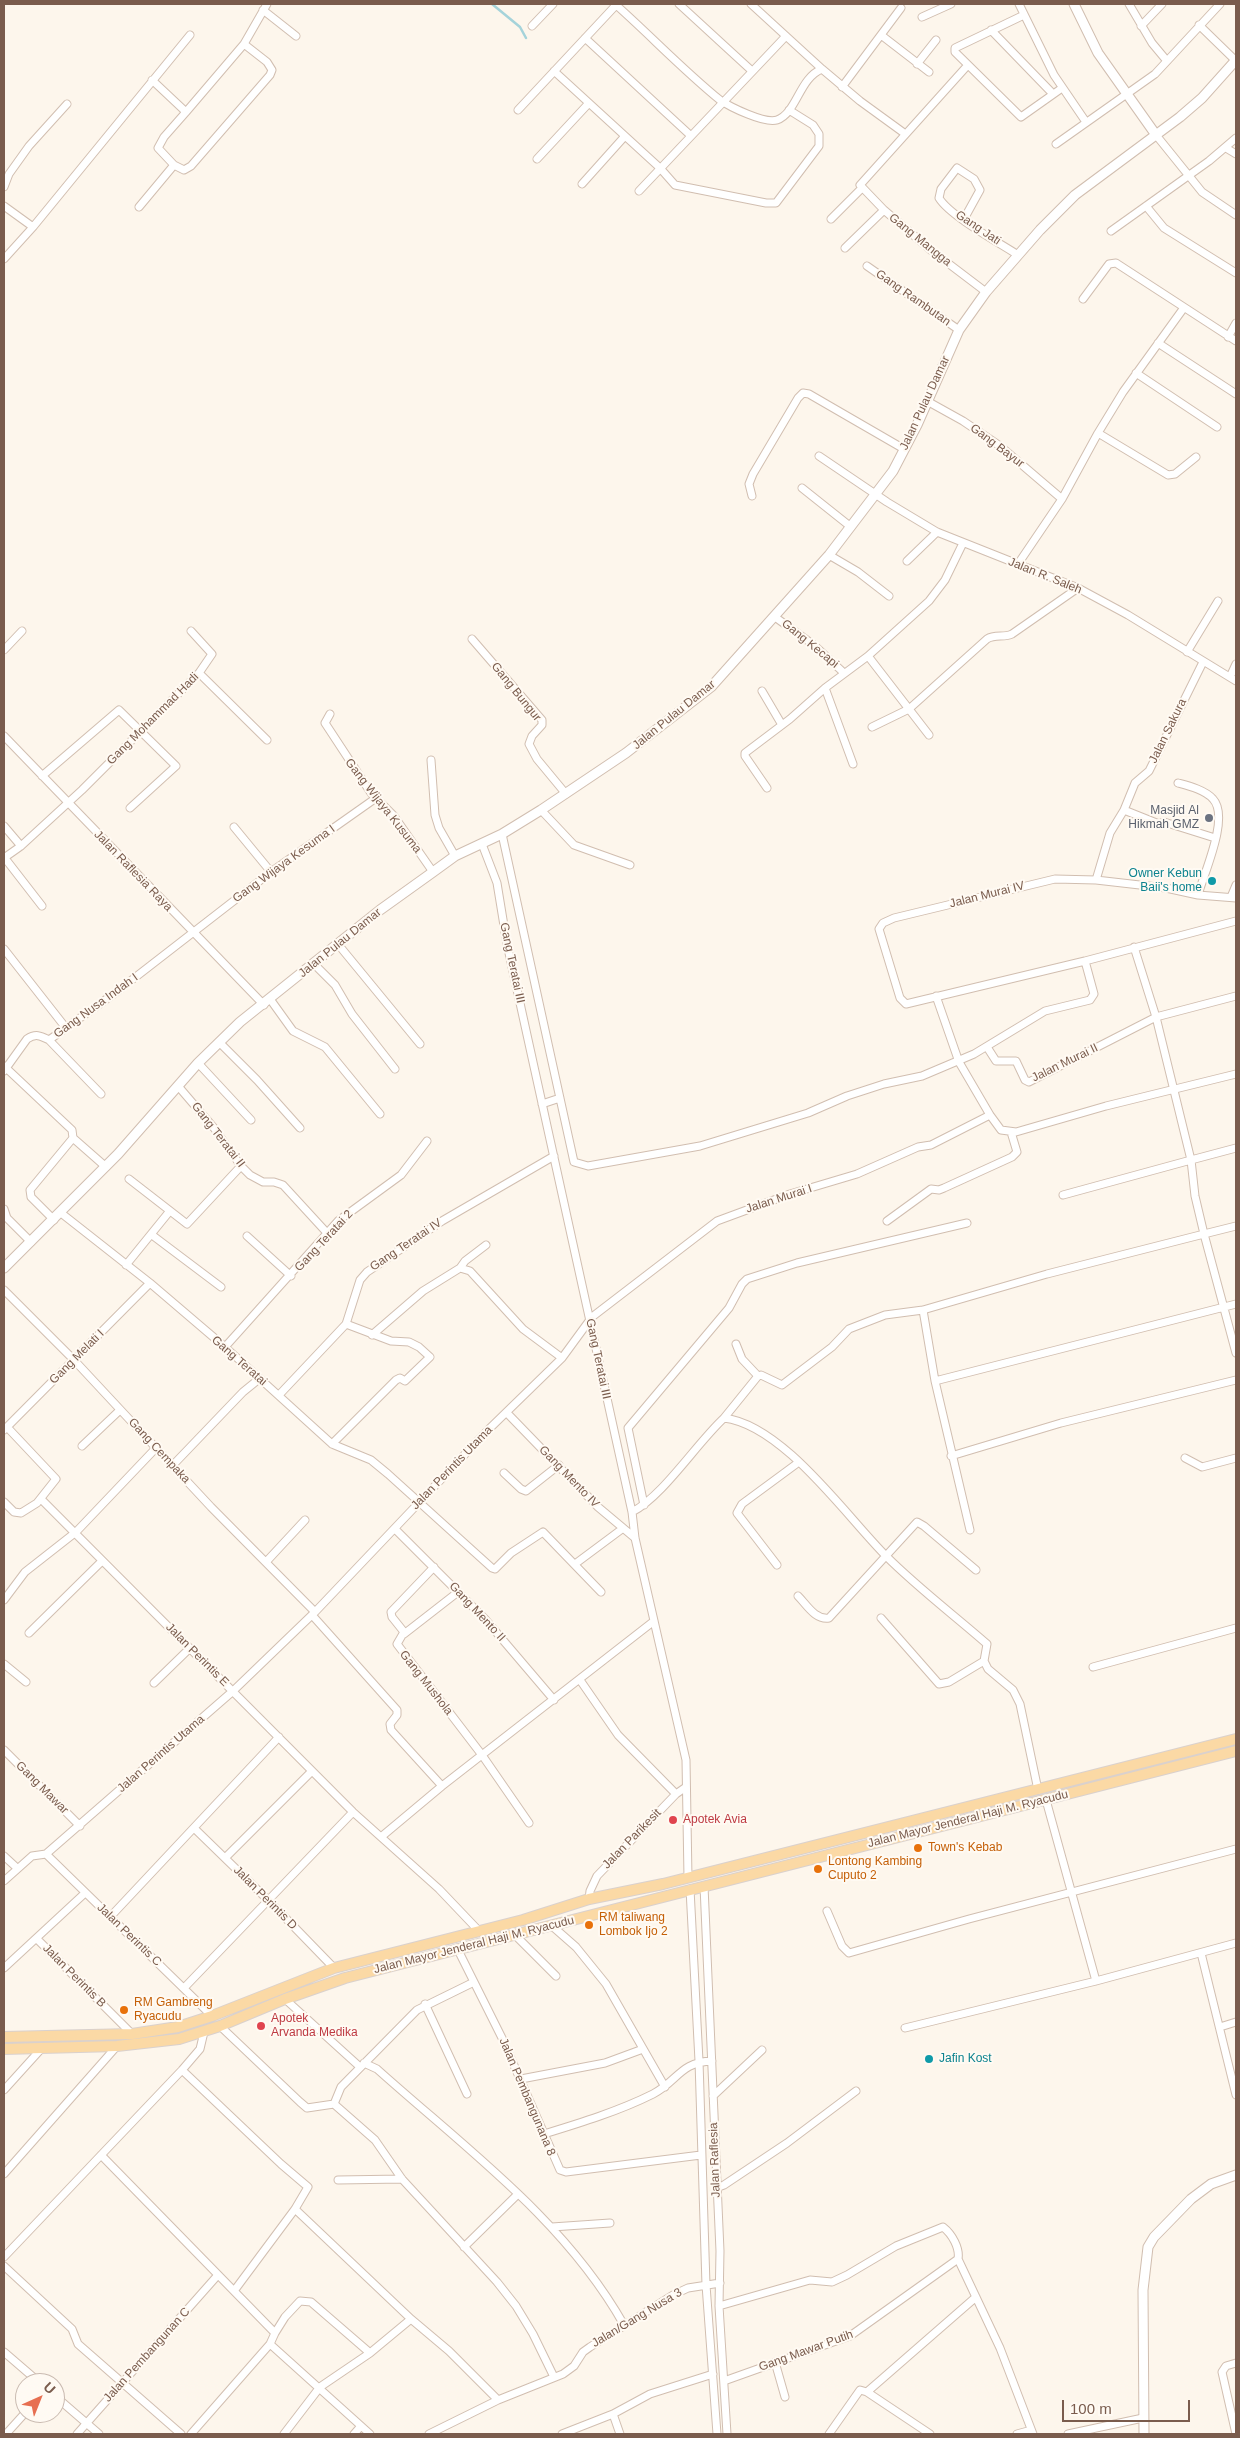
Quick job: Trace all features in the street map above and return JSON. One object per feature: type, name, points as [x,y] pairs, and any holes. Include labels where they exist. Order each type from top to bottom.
[{"type":"main road","name":"Jalan Mayor Jenderal Haji M. Ryacudu","points":[[4,2037],[132,2034],[168,2029],[212,2016],[334,1968],[522,1920],[589,1899],[693,1876],[1236,1739]]},
{"type":"main road","name":"Jalan Mayor Jenderal Haji M. Ryacudu","points":[[4,2048],[117,2046],[170,2041],[204,2032],[286,1998],[345,1978],[1236,1751]]},
{"type":"main road","points":[[1090,1776],[1087,1780],[1090,1784],[1110,1780],[1117,1781]]},
{"type":"main road","points":[[1052,1786],[1060,1787],[1079,1783],[1081,1786],[1079,1791]]},
{"type":"main road","points":[[522,1920],[520,1925],[522,1928],[540,1924],[549,1925]]},
{"type":"main road","points":[[482,1930],[512,1926],[514,1934]]},
{"type":"street","points":[[532,26],[554,4]]},
{"type":"street","points":[[518,110],[616,4],[722,101],[768,121],[780,119],[789,110],[806,81],[822,69]]},
{"type":"street","points":[[679,4],[752,71]]},
{"type":"street","points":[[751,4],[842,87],[904,133]]},
{"type":"street","points":[[922,17],[951,4]]},
{"type":"street","points":[[1019,4],[1062,88],[1086,122]]},
{"type":"street","points":[[1074,4],[1098,53],[1156,135],[1206,196],[1236,215]]},
{"type":"street","points":[[1129,4],[1167,61]]},
{"type":"street","points":[[1142,26],[1162,4]]},
{"type":"street","points":[[1056,144],[1154,74],[1220,4]]},
{"type":"street","points":[[244,44],[266,62],[272,70],[270,75],[191,166],[184,170],[174,165],[158,148],[164,137],[244,44],[266,7],[296,36]]},
{"type":"street","points":[[842,87],[900,8]]},
{"type":"street","points":[[1024,15],[955,48],[955,52],[967,66],[1022,117],[1062,88]]},
{"type":"street","points":[[1199,25],[1236,60]]},
{"type":"street","points":[[991,30],[1053,94]]},
{"type":"street","points":[[4,258],[33,227],[190,35]]},
{"type":"street","points":[[881,35],[929,72]]},
{"type":"street","points":[[639,191],[722,101],[786,36]]},
{"type":"street","points":[[585,38],[690,135]]},
{"type":"street","points":[[917,64],[936,40]]},
{"type":"street","name":"Jalan Pulau Damar","points":[[4,1268],[62,1213],[106,1167],[219,1042],[337,944],[455,856],[491,839],[542,810],[626,753],[690,705],[723,674],[829,555],[893,471],[959,330],[986,292],[1050,219],[1087,185],[1156,135],[1202,98],[1236,60]]},
{"type":"street","points":[[831,219],[861,186],[904,133],[967,66]]},
{"type":"street","points":[[554,71],[660,168],[675,185],[766,203],[776,203],[819,146],[819,134],[813,125],[789,110]]},
{"type":"street","points":[[152,80],[186,112]]},
{"type":"street","points":[[537,159],[589,103]]},
{"type":"street","points":[[4,187],[9,174],[29,146],[67,104]]},
{"type":"street","points":[[582,184],[625,136]]},
{"type":"street","points":[[1111,231],[1226,148],[1236,138]]},
{"type":"street","points":[[1226,148],[1236,154]]},
{"type":"street","points":[[139,207],[174,165]]},
{"type":"street","name":"Gang Jati","points":[[964,219],[980,190],[974,179],[957,168],[941,189],[940,199],[964,219],[1018,255]]},
{"type":"street","name":"Gang Mangga","points":[[861,186],[884,210],[932,251],[986,292]]},
{"type":"street","points":[[4,206],[33,227]]},
{"type":"street","points":[[1146,206],[1164,228],[1236,273]]},
{"type":"street","points":[[845,248],[884,210]]},
{"type":"street","points":[[1083,299],[1109,264],[1113,263],[1236,341]]},
{"type":"street","name":"Gang Rambutan","points":[[867,266],[959,330]]},
{"type":"street","points":[[1018,564],[1062,499],[1098,433],[1136,372],[1183,309]]},
{"type":"street","points":[[1228,337],[1236,323]]},
{"type":"street","points":[[1158,343],[1236,394]]},
{"type":"street","points":[[1136,372],[1217,427]]},
{"type":"street","points":[[752,496],[749,484],[752,474],[798,398],[804,393],[809,394],[904,449]]},
{"type":"street","name":"Gang Bayur","points":[[927,400],[964,421],[1000,446],[1062,499]]},
{"type":"street","points":[[1098,433],[1168,475],[1175,474],[1196,456]]},
{"type":"street","name":"Jalan R. Saleh","points":[[819,456],[937,532],[962,544],[1078,588],[1128,615],[1233,679]]},
{"type":"street","points":[[802,488],[851,527]]},
{"type":"street","points":[[907,561],[937,532]]},
{"type":"street","points":[[767,788],[745,754],[824,688],[868,656],[934,596],[945,580],[962,544]]},
{"type":"street","points":[[829,555],[858,572],[889,596]]},
{"type":"street","points":[[872,727],[909,709],[987,639],[993,636],[1006,637],[1012,634],[1078,588]]},
{"type":"street","points":[[1187,652],[1218,601]]},
{"type":"street","name":"Gang Kecapi","points":[[775,617],[815,646],[844,673]]},
{"type":"street","points":[[4,650],[22,631]]},
{"type":"street","name":"Gang Mohammad Hadi","points":[[4,858],[21,846],[68,803],[142,732],[199,672],[212,654],[191,632]]},
{"type":"street","name":"Gang Bungur","points":[[472,639],[542,720],[542,725],[532,736],[529,744],[537,760],[566,794]]},
{"type":"street","points":[[868,656],[929,735]]},
{"type":"street","name":"Jalan Sakura","points":[[1096,880],[1110,833],[1124,810],[1135,783],[1149,771],[1203,662]]},
{"type":"street","points":[[1233,679],[1236,664]]},
{"type":"street","points":[[199,672],[267,740]]},
{"type":"street","points":[[824,688],[852,764]]},
{"type":"street","points":[[762,691],[782,725]]},
{"type":"street","points":[[42,776],[117,710],[176,766],[130,808]]},
{"type":"street","name":"Gang Wijaya Kusuma","points":[[330,714],[325,722],[326,727],[376,798],[394,816],[433,872]]},
{"type":"street","name":"Jalan Raflesia Raya","points":[[4,736],[193,932],[267,1002],[293,1031],[325,1047],[380,1114]]},
{"type":"street","points":[[431,760],[435,814],[439,828],[455,856]]},
{"type":"street","points":[[1178,783],[1209,795],[1215,801],[1219,812],[1219,825],[1198,895]]},
{"type":"street","name":"Gang Wijaya Kesuma I","points":[[193,932],[271,872],[376,798]]},
{"type":"street","points":[[542,810],[574,845],[630,865]]},
{"type":"street","points":[[1124,810],[1159,824],[1164,822],[1215,838]]},
{"type":"street","points":[[4,826],[21,846]]},
{"type":"street","points":[[234,827],[271,872]]},
{"type":"street","points":[[491,839],[574,1162],[588,1166],[700,1146],[808,1113],[847,1096],[884,1084],[922,1076],[959,1062],[1046,1011],[1092,999],[1093,992],[1085,961]]},
{"type":"street","name":"Gang Teratai III","points":[[491,839],[508,944],[554,1156],[591,1318],[638,1509],[635,1538],[686,1760],[686,1787],[693,1876]]},
{"type":"street","points":[[4,858],[42,906]]},
{"type":"street","name":"Jalan Murai IV","points":[[936,996],[908,1004],[902,1002],[880,929],[881,925],[888,920],[926,909],[1055,880],[1096,880],[1166,888],[1198,895],[1234,897]]},
{"type":"street","points":[[1234,897],[1236,885]]},
{"type":"street","points":[[1236,921],[1085,961],[936,996],[959,1062],[1001,1130],[1011,1132],[1236,1074]]},
{"type":"street","name":"Gang Nusa Indah I","points":[[5,1068],[32,1035],[40,1035],[50,1040],[193,932]]},
{"type":"street","points":[[337,944],[420,1044]]},
{"type":"street","points":[[1134,947],[1156,1016],[1191,1160],[1195,1196],[1204,1234],[1236,1353]]},
{"type":"street","points":[[4,949],[66,1028]]},
{"type":"street","points":[[314,964],[335,985],[352,1014],[395,1069]]},
{"type":"street","points":[[1156,1016],[1236,996]]},
{"type":"street","name":"Jalan Murai II","points":[[987,1047],[996,1061],[1016,1061],[1025,1080],[1029,1082],[1156,1016]]},
{"type":"street","points":[[50,1040],[101,1094]]},
{"type":"street","points":[[219,1042],[257,1080],[300,1128]]},
{"type":"street","points":[[198,1063],[250,1120]]},
{"type":"street","points":[[5,1068],[72,1130],[73,1138],[106,1167]]},
{"type":"street","name":"Gang Teratai II","points":[[178,1086],[214,1128],[240,1166],[258,1180],[278,1182],[282,1185],[328,1234]]},
{"type":"street","points":[[544,1103],[558,1099]]},
{"type":"street","name":"Jalan Murai I","points":[[591,1318],[717,1221],[790,1194],[857,1174],[918,1147],[931,1145],[990,1115]]},
{"type":"street","points":[[887,1221],[931,1189],[938,1190],[944,1188],[1012,1157],[1017,1152],[1011,1132]]},
{"type":"street","points":[[54,1220],[29,1194],[30,1188],[73,1138]]},
{"type":"street","name":"Gang Teratai 2","points":[[225,1347],[347,1213],[401,1175],[427,1142]]},
{"type":"street","points":[[1063,1195],[1236,1148]]},
{"type":"street","name":"Gang Teratai IV","points":[[279,1395],[346,1324],[360,1280],[367,1272],[442,1221],[554,1156]]},
{"type":"street","points":[[128,1179],[185,1224],[189,1224],[240,1166]]},
{"type":"street","points":[[4,1210],[7,1218],[31,1242]]},
{"type":"street","points":[[126,1265],[169,1212]]},
{"type":"street","name":"Gang Teratai","points":[[62,1213],[150,1283],[225,1347],[332,1444],[371,1460],[492,1568],[495,1569],[512,1553],[540,1532],[556,1544],[575,1564]]},
{"type":"street","points":[[638,1509],[628,1428],[729,1308],[747,1279],[797,1263],[967,1223]]},
{"type":"street","points":[[736,1344],[742,1359],[758,1376],[762,1375],[782,1385],[813,1363],[849,1329],[885,1315],[923,1310],[1047,1274],[1236,1226]]},
{"type":"street","points":[[152,1235],[221,1286]]},
{"type":"street","points":[[247,1236],[291,1276]]},
{"type":"street","points":[[372,1335],[423,1291],[460,1268],[465,1261],[486,1245]]},
{"type":"street","points":[[460,1268],[470,1271],[523,1329],[562,1358]]},
{"type":"street","name":"Gang Melati I","points":[[5,1429],[150,1283]]},
{"type":"street","name":"Gang Cempaka","points":[[4,1290],[74,1360],[313,1613]]},
{"type":"street","points":[[935,1381],[1236,1304]]},
{"type":"street","points":[[923,1310],[935,1381],[951,1456],[970,1530]]},
{"type":"street","name":"Jalan Perintis Utama","points":[[4,1881],[32,1856],[46,1854],[80,1826],[233,1691],[313,1613],[419,1502],[562,1358],[591,1318]]},
{"type":"street","points":[[332,1444],[396,1380],[400,1378],[405,1381],[430,1358],[419,1347],[409,1342],[391,1341],[346,1324]]},
{"type":"street","points":[[638,1509],[724,1418],[758,1376]]},
{"type":"street","points":[[173,1465],[242,1392],[259,1379]]},
{"type":"street","points":[[951,1456],[1070,1421],[1236,1380]]},
{"type":"street","points":[[82,1446],[120,1410]]},
{"type":"street","name":"Gang Mento IV","points":[[507,1413],[598,1507],[635,1538]]},
{"type":"street","points":[[724,1418],[743,1422],[766,1436],[799,1462],[887,1557],[987,1644],[988,1649],[984,1661],[949,1682],[939,1684],[881,1618]]},
{"type":"street","points":[[4,1502],[18,1513],[27,1510],[41,1499],[56,1479],[5,1429]]},
{"type":"street","points":[[4,1600],[25,1572],[76,1532],[156,1448]]},
{"type":"street","points":[[1185,1458],[1202,1467],[1236,1458]]},
{"type":"street","points":[[777,1566],[737,1513],[742,1504],[799,1462]]},
{"type":"street","points":[[504,1474],[526,1491],[559,1465]]},
{"type":"street","name":"Jalan Perintis E","points":[[41,1499],[353,1812],[482,1930]]},
{"type":"street","points":[[266,1562],[305,1520]]},
{"type":"street","points":[[798,1596],[815,1614],[821,1618],[828,1618],[887,1557],[915,1524],[920,1522],[976,1570]]},
{"type":"street","name":"Gang Mento II","points":[[395,1529],[485,1619],[554,1700]]},
{"type":"street","points":[[601,1592],[575,1564],[622,1529]]},
{"type":"street","points":[[29,1633],[102,1561]]},
{"type":"street","name":"Gang Mushola","points":[[434,1567],[390,1615],[404,1634],[398,1641],[398,1646],[482,1755]]},
{"type":"street","points":[[404,1634],[458,1592]]},
{"type":"street","points":[[313,1613],[394,1705],[398,1712],[390,1724],[391,1730],[442,1786]]},
{"type":"street","points":[[381,1837],[442,1786],[654,1621]]},
{"type":"street","points":[[1093,1667],[1236,1628]]},
{"type":"street","points":[[154,1683],[190,1648]]},
{"type":"street","points":[[984,1661],[988,1669],[1017,1695],[1038,1790]]},
{"type":"street","points":[[4,1664],[26,1682]]},
{"type":"street","points":[[580,1680],[618,1735],[676,1794]]},
{"type":"street","points":[[111,1916],[279,1737]]},
{"type":"street","name":"Gang Mawar","points":[[4,1750],[80,1826]]},
{"type":"street","points":[[482,1755],[529,1823]]},
{"type":"street","points":[[225,1858],[312,1770]]},
{"type":"street","name":"Jalan Parikesit","points":[[589,1899],[590,1891],[597,1876],[676,1794],[686,1787]]},
{"type":"street","points":[[1046,1800],[1096,1981]]},
{"type":"street","points":[[184,1988],[353,1812]]},
{"type":"street","name":"Jalan Perintis D","points":[[194,1829],[269,1901],[334,1968]]},
{"type":"street","points":[[827,1911],[842,1946],[849,1953],[1236,1849]]},
{"type":"street","name":"Jalan Perintis C","points":[[46,1854],[212,2016]]},
{"type":"street","points":[[4,1856],[17,1868]]},
{"type":"street","name":"Jalan Raflesia","points":[[697,1888],[713,2096],[720,2306],[717,2355],[713,2374],[717,2434]]},
{"type":"street","name":"Jalan Raflesia","points":[[697,1888],[701,2155],[707,2284],[717,2355],[724,2381],[727,2434]]},
{"type":"street","points":[[4,1968],[85,1893]]},
{"type":"street","points":[[549,1925],[576,1947],[617,1999],[665,2087]]},
{"type":"street","points":[[514,1934],[556,1976]]},
{"type":"street","name":"Jalan Perintis B","points":[[37,1939],[132,2034]]},
{"type":"street","points":[[905,2028],[1236,1944]]},
{"type":"street","name":"Jalan Pembangunana 8","points":[[457,1948],[521,2079],[557,2167],[566,2172],[701,2155]]},
{"type":"street","points":[[1201,1953],[1236,2095]]},
{"type":"street","points":[[334,2104],[341,2088],[425,2004],[474,1982]]},
{"type":"street","points":[[286,1998],[362,2065],[377,2069],[518,2194],[552,2227],[596,2279],[624,2325]]},
{"type":"street","points":[[425,2004],[467,2094]]},
{"type":"street","points":[[1220,2027],[1236,2022]]},
{"type":"street","points":[[220,2026],[292,2096],[307,2108],[334,2104],[375,2140],[402,2179],[516,2306],[533,2334],[554,2377]]},
{"type":"street","points":[[4,2256],[182,2070],[200,2049],[204,2032]]},
{"type":"street","points":[[4,2174],[117,2046]]},
{"type":"street","points":[[4,2090],[42,2048]]},
{"type":"street","points":[[521,2079],[605,2063],[643,2049]]},
{"type":"street","points":[[713,2096],[762,2050]]},
{"type":"street","points":[[544,2134],[630,2104],[665,2087],[682,2071],[700,2061],[711,2061]]},
{"type":"street","points":[[182,2070],[280,2164],[308,2187],[295,2209],[234,2291]]},
{"type":"street","points":[[716,2188],[724,2186],[856,2092]]},
{"type":"street","points":[[101,2155],[217,2276],[275,2333]]},
{"type":"street","points":[[1144,2434],[1143,2290],[1148,2247],[1154,2237],[1191,2199],[1211,2184],[1236,2175]]},
{"type":"street","points":[[338,2180],[402,2179]]},
{"type":"street","points":[[464,2247],[518,2194]]},
{"type":"street","points":[[295,2209],[449,2351],[498,2400]]},
{"type":"street","points":[[552,2227],[610,2224]]},
{"type":"street","points":[[720,2306],[810,2280],[832,2282],[847,2276],[896,2246],[943,2227],[952,2237],[958,2249],[958,2259],[1000,2348],[1033,2434]]},
{"type":"street","name":"Gang Mawar Putih","points":[[724,2381],[860,2331],[958,2259]]},
{"type":"street","points":[[4,2266],[72,2330],[78,2344],[181,2434]]},
{"type":"street","name":"Jalan Pembangunan C","points":[[77,2434],[217,2276]]},
{"type":"street","name":"Jalan/Gang Nusa 3","points":[[429,2434],[498,2400],[570,2369],[583,2352],[673,2295],[688,2288],[707,2284],[719,2284]]},
{"type":"street","points":[[867,2392],[976,2297]]},
{"type":"street","points":[[192,2434],[270,2344],[275,2333],[300,2301],[311,2302],[370,2353]]},
{"type":"street","points":[[284,2434],[320,2388],[370,2353],[411,2318]]},
{"type":"street","points":[[270,2344],[370,2434]]},
{"type":"street","points":[[4,2352],[28,2373]]},
{"type":"street","points":[[775,2362],[786,2397]]},
{"type":"street","points":[[1236,2363],[1226,2366],[1222,2372],[1236,2434]]},
{"type":"street","points":[[562,2434],[613,2414],[650,2394],[713,2374]]},
{"type":"street","points":[[829,2434],[860,2390],[867,2392],[930,2434]]},
{"type":"street","points":[[65,2404],[99,2434]]},
{"type":"street","points":[[613,2414],[620,2434]]},
{"type":"street","points":[[1068,2434],[1143,2418]]},
{"type":"street","points":[[4,2431],[6,2434],[16,2423]]},
{"type":"street","points":[[354,2434],[361,2426]]},
{"type":"street","points":[[1017,2434],[1028,2431],[1033,2434]]},
{"type":"waterway","points":[[492,4],[520,27],[526,38]]},
{"type":"place","name":"Masjid Al Hikmah GMZ","points":[[1209,818]]},
{"type":"place","name":"Owner Kebun Baii's home","points":[[1212,881]]},
{"type":"place","name":"Apotek Avia","points":[[673,1820]]},
{"type":"place","name":"Town's Kebab","points":[[918,1848]]},
{"type":"place","name":"Lontong Kambing Cuputo 2","points":[[818,1869]]},
{"type":"place","name":"RM taliwang Lombok Ijo 2","points":[[589,1925]]},
{"type":"place","name":"RM Gambreng Ryacudu","points":[[124,2010]]},
{"type":"place","name":"Apotek Arvanda Medika","points":[[261,2026]]},
{"type":"place","name":"Jafin Kost","points":[[929,2059]]}]
